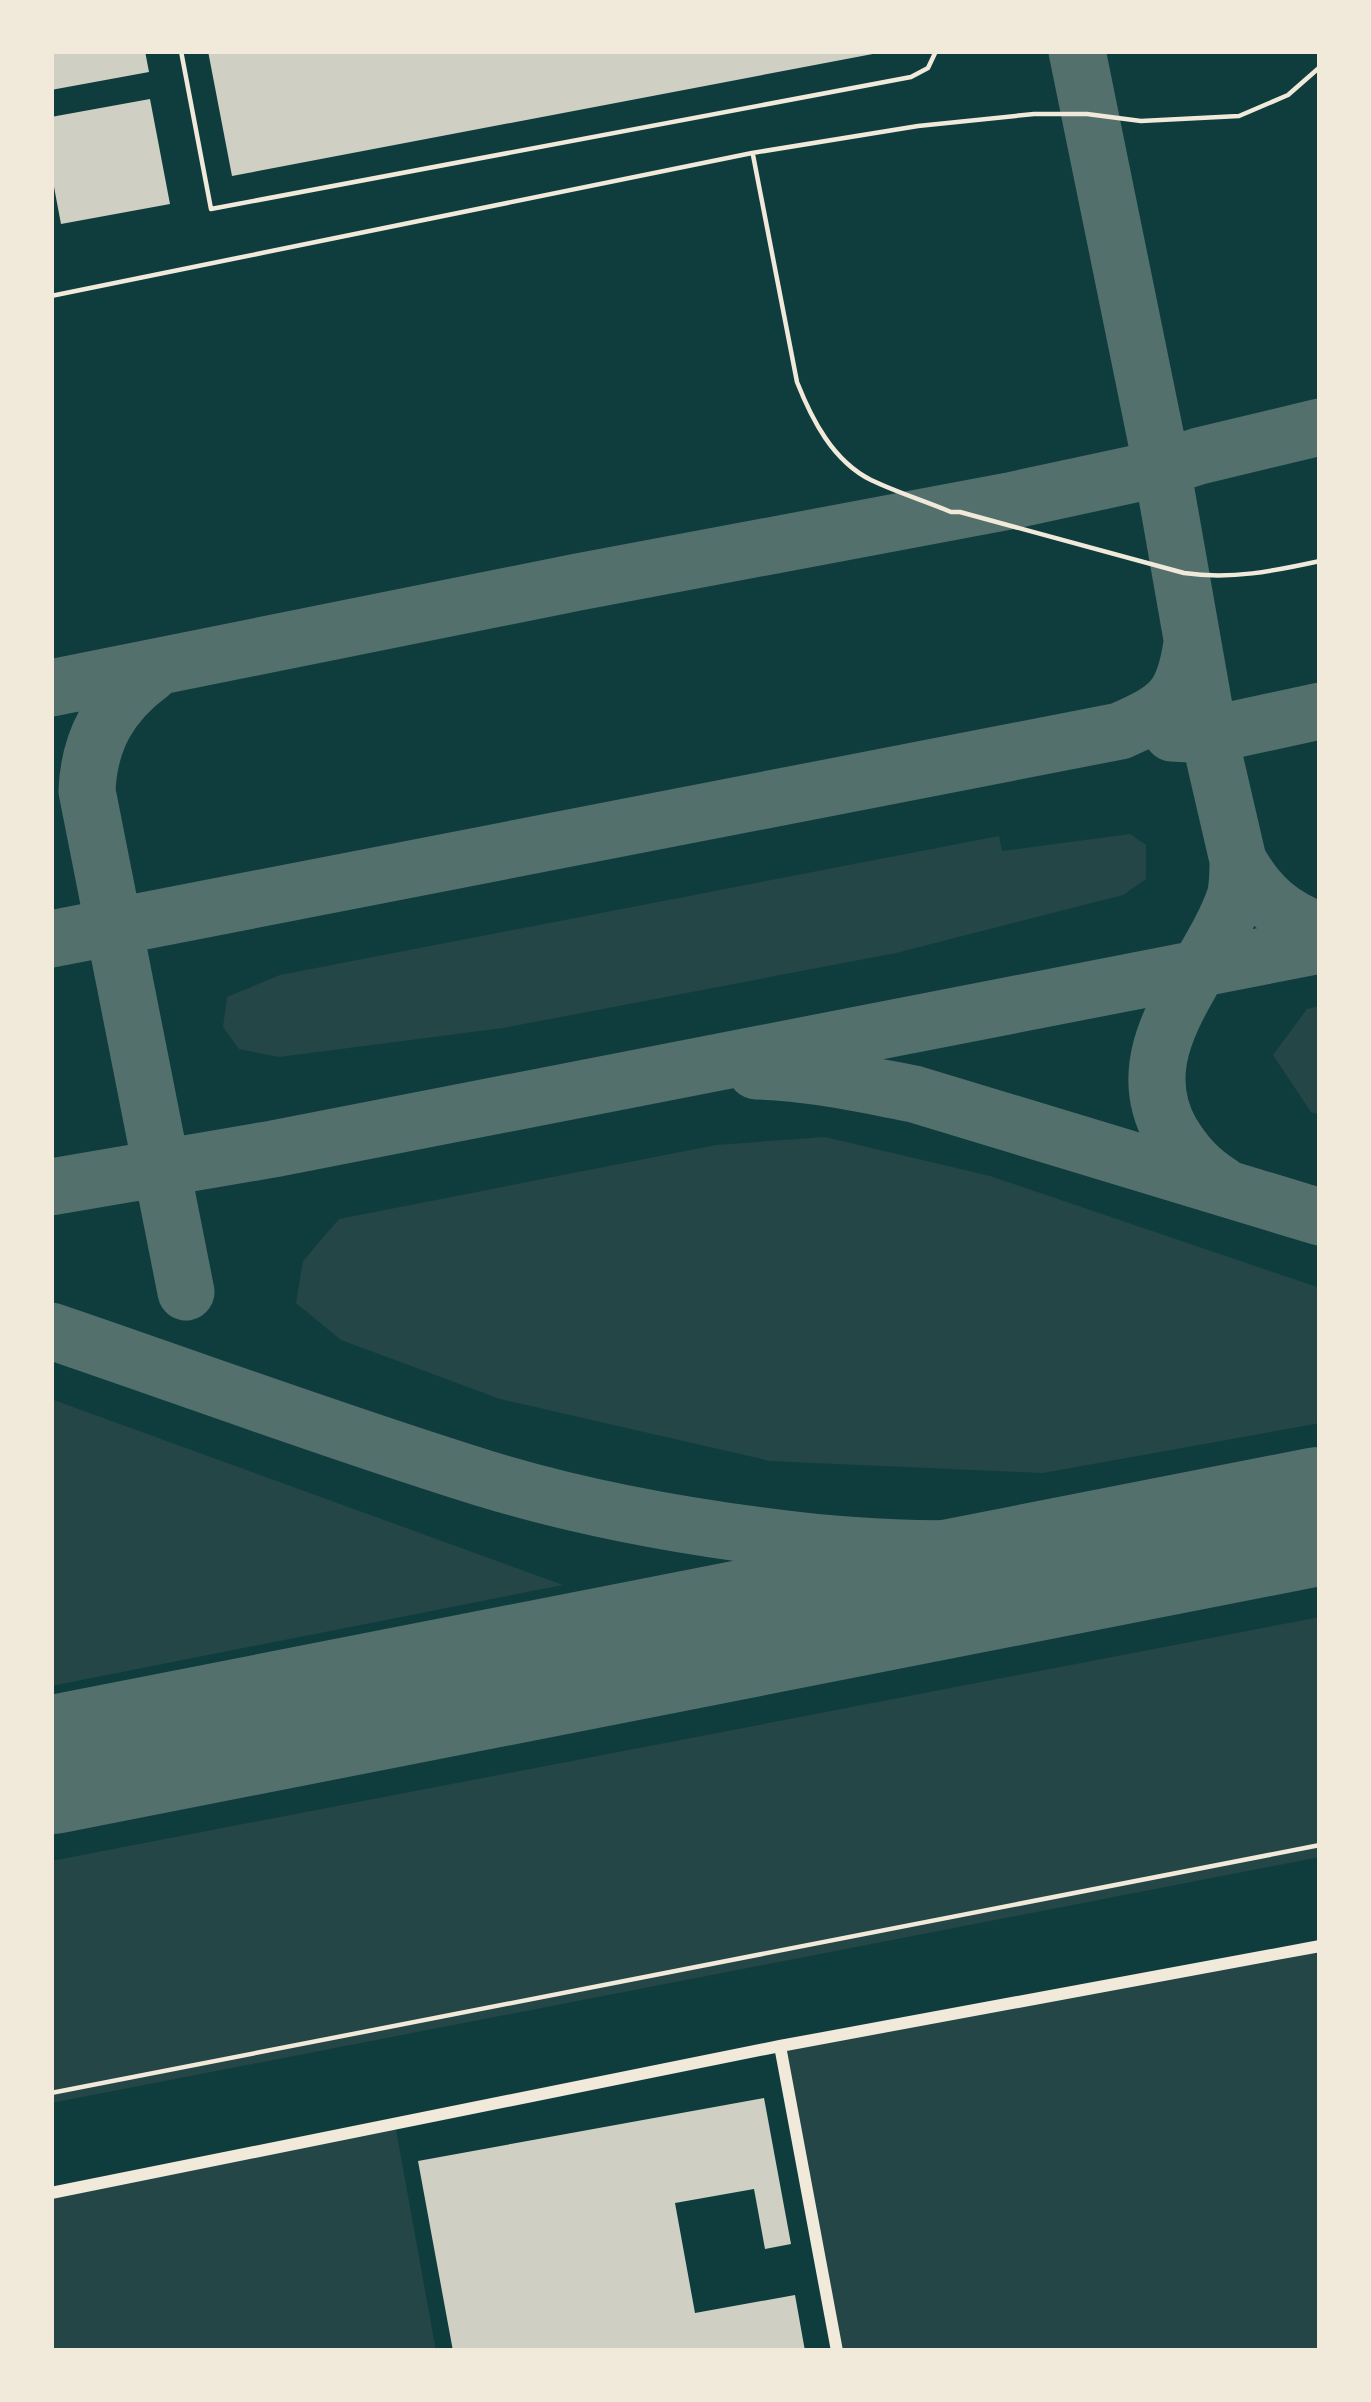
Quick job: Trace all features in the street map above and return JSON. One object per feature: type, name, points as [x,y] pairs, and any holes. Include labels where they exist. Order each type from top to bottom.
[{"type":"street","points":[[51,2193],[779,2046],[1320,1946]]},
{"type":"street","points":[[779,2046],[837,2351]]},
{"type":"lane","points":[[181,51],[211,209],[911,76],[928,68],[936,51]]},
{"type":"lane","points":[[51,296],[752,153],[918,127],[1034,113],[1142,121],[1239,116],[1288,95],[1320,67]]},
{"type":"lane","points":[[752,153],[797,382],[809,414],[833,450],[867,478],[951,512],[1184,573],[1241,576],[1320,561]]},
{"type":"lane","points":[[51,2093],[1320,1845]]},
{"type":"shaded area","points":[[1130,834],[1146,845],[1146,879],[1123,895],[896,953],[503,1028],[279,1057],[239,1049],[223,1027],[227,997],[280,975],[999,836],[1002,851]]},
{"type":"shaded area","points":[[1320,1006],[1320,1115],[1311,1112],[1273,1055],[1307,1009]]},
{"type":"shaded area","points":[[825,1137],[990,1176],[1320,1288],[1320,1423],[1043,1473],[770,1461],[500,1399],[341,1340],[296,1303],[303,1261],[339,1219],[716,1145]]},
{"type":"shaded area","points":[[51,1399],[563,1585],[51,1686]]},
{"type":"shaded area","points":[[1320,1617],[1320,1857],[51,2103],[51,1861]]},
{"type":"shaded area","points":[[1320,1946],[1320,2351],[837,2351],[780,2046]]},
{"type":"shaded area","points":[[395,2124],[436,2351],[51,2351],[51,2196]]},
{"type":"building","points":[[51,51],[145,51],[149,72],[51,90]]},
{"type":"building","points":[[208,51],[877,51],[878,53],[232,176]]},
{"type":"building","points":[[150,99],[170,204],[61,224],[51,171],[51,117]]},
{"type":"building","points":[[764,2098],[791,2244],[765,2249],[754,2189],[675,2203],[695,2313],[795,2295],[805,2351],[453,2351],[418,2161]]},
{"type":"taxiway","points":[[1077,51],[1162,468],[1209,735],[1238,860],[1272,904],[1320,931]]},
{"type":"taxiway","points":[[51,688],[1009,501],[1320,427]]},
{"type":"taxiway","points":[[51,939],[1120,731],[1152,716],[1172,699],[1185,677],[1192,643]]},
{"type":"taxiway","points":[[151,673],[104,724],[92,755],[87,791],[186,1292]]},
{"type":"taxiway","points":[[1172,733],[1209,735],[1320,711]]},
{"type":"taxiway","points":[[1222,1185],[1193,1162],[1171,1132],[1159,1101],[1157,1070],[1176,1011],[1235,897],[1238,860]]},
{"type":"taxiway","points":[[51,1187],[273,1149],[1320,945]]},
{"type":"taxiway","points":[[756,1071],[816,1076],[914,1094],[1320,1217]]},
{"type":"taxiway","points":[[51,1331],[483,1478],[638,1516],[795,1540],[895,1548],[996,1549],[1196,1540]]},
{"type":"taxiway","points":[[51,1763],[99,1754]]},
{"type":"runway","points":[[51,1765],[1320,1516]]}]
